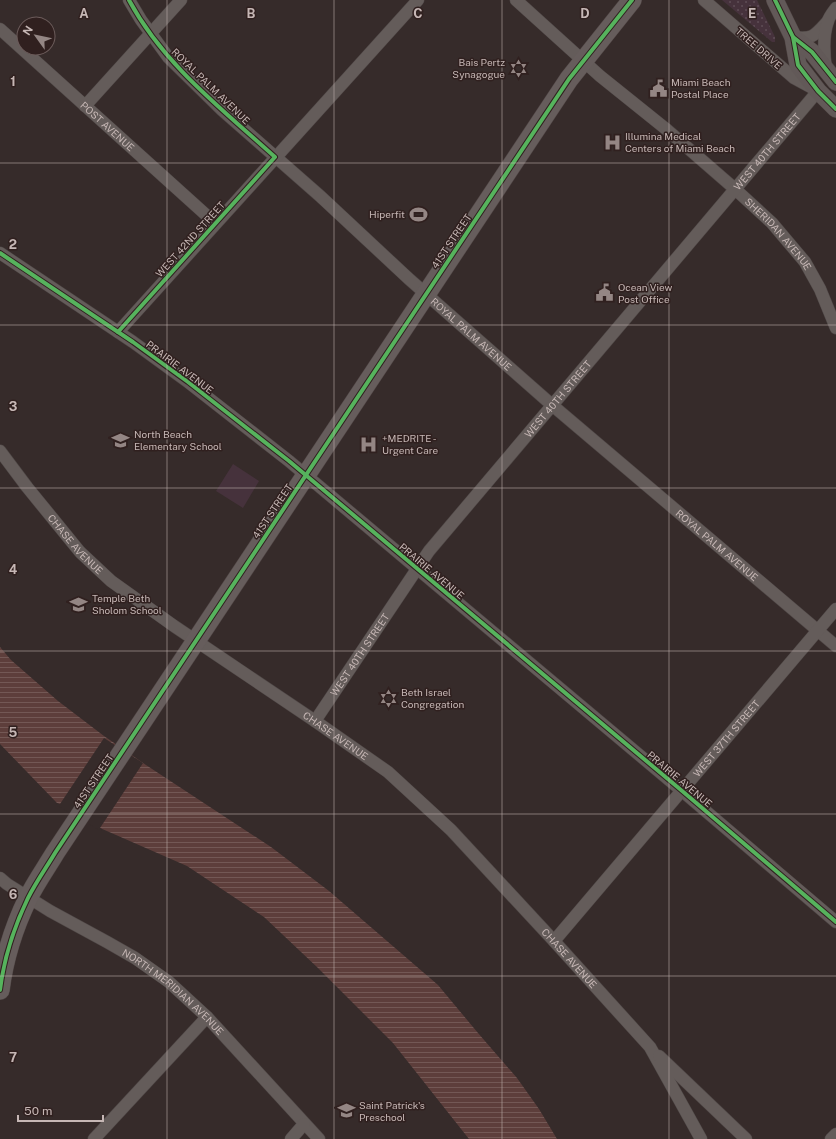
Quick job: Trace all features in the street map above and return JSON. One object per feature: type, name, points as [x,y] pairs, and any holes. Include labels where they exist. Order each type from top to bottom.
[{"type":"main road","name":"41ST STREET","points":[[0,990],[10,942],[28,897],[55,853],[569,79],[632,0]]},
{"type":"main road","points":[[775,0],[793,37],[798,65],[818,91],[836,109]]},
{"type":"main road","points":[[793,37],[812,52],[831,76]]},
{"type":"main road","points":[[818,91],[826,88],[836,90]]},
{"type":"street","name":"ROYAL PALM AVENUE","points":[[129,0],[150,34],[168,57],[222,110],[325,201],[426,294],[552,405],[836,646]]},
{"type":"street","points":[[85,106],[182,0]]},
{"type":"street","name":"WEST 42ND STREET","points":[[118,332],[418,0]]},
{"type":"street","name":"SHERIDAN AVENUE","points":[[516,0],[600,76],[666,129],[772,223],[804,262],[820,289],[836,328]]},
{"type":"street","name":"TREE DRIVE","points":[[704,0],[794,78],[818,91]]},
{"type":"street","points":[[793,37],[809,38],[828,21],[836,8]]},
{"type":"street","points":[[828,21],[824,57],[831,76]]},
{"type":"street","name":"POST AVENUE","points":[[0,29],[215,223]]},
{"type":"street","name":"WEST 40TH STREET","points":[[315,721],[417,568],[434,545],[818,91]]},
{"type":"street","name":"PRAIRIE AVENUE","points":[[0,253],[118,332],[188,382],[306,474],[836,922]]},
{"type":"street","name":"CHASE AVENUE","points":[[0,451],[80,552],[122,590],[388,772],[451,830],[650,1047],[746,1139]]},
{"type":"street","name":"WEST 37TH STREET","points":[[554,942],[836,608]]},
{"type":"street","name":"NORTH MERIDIAN AVENUE","points":[[0,878],[50,911],[135,958],[169,982],[207,1017],[319,1139]]},
{"type":"street","points":[[94,1139],[207,1017]]},
{"type":"street","name":"CHASE AVENUE","points":[[650,1047],[701,1139]]},
{"type":"street","points":[[291,1139],[304,1124]]},
{"type":"street","points":[[832,1139],[836,1134]]},
{"type":"shaded area","points":[[722,0],[757,0],[775,37],[775,42],[772,42]]},
{"type":"shaded area","points":[[233,464],[259,481],[243,508],[216,491]]},
{"type":"shaded area","points":[[0,647],[11,660],[58,701],[104,736],[271,847],[329,891],[438,985],[517,1078],[539,1109],[557,1139],[469,1139],[393,1043],[318,968],[264,917],[187,866],[100,828],[57,803],[0,744]]},
{"type":"pier","points":[[104,738],[143,763],[100,828],[102,829],[101,831],[56,805],[57,803],[60,804]]},
{"type":"cycle path","points":[[118,332],[275,157],[214,103],[176,65],[143,23],[129,0]]},
{"type":"cycle path","points":[[0,990],[7,954],[18,920],[31,892],[55,853],[569,79],[632,0]]},
{"type":"cycle path","points":[[775,0],[793,37],[798,65],[818,91],[836,109]]},
{"type":"cycle path","points":[[793,37],[812,52],[836,82]]},
{"type":"cycle path","points":[[0,253],[133,342],[188,382],[289,461],[836,922]]},
{"type":"place","name":"Bais Pertz Synagogue","points":[[518,68]]},
{"type":"place","name":"Miami Beach Postal Place","points":[[658,88]]},
{"type":"place","name":"Illumina Medical Centers of Miami Beach","points":[[612,142]]},
{"type":"place","name":"Hiperfit","points":[[418,214]]},
{"type":"place","name":"Ocean View Post Office","points":[[605,293]]},
{"type":"place","name":"North Beach Elementary School","points":[[121,440]]},
{"type":"place","name":"+MEDRITE - Urgent Care","points":[[369,444]]},
{"type":"place","name":"Temple Beth Sholom School","points":[[79,604]]},
{"type":"place","name":"Beth Israel Congregation","points":[[388,698]]},
{"type":"place","name":"Saint Patrick's Preschool","points":[[346,1111]]}]
